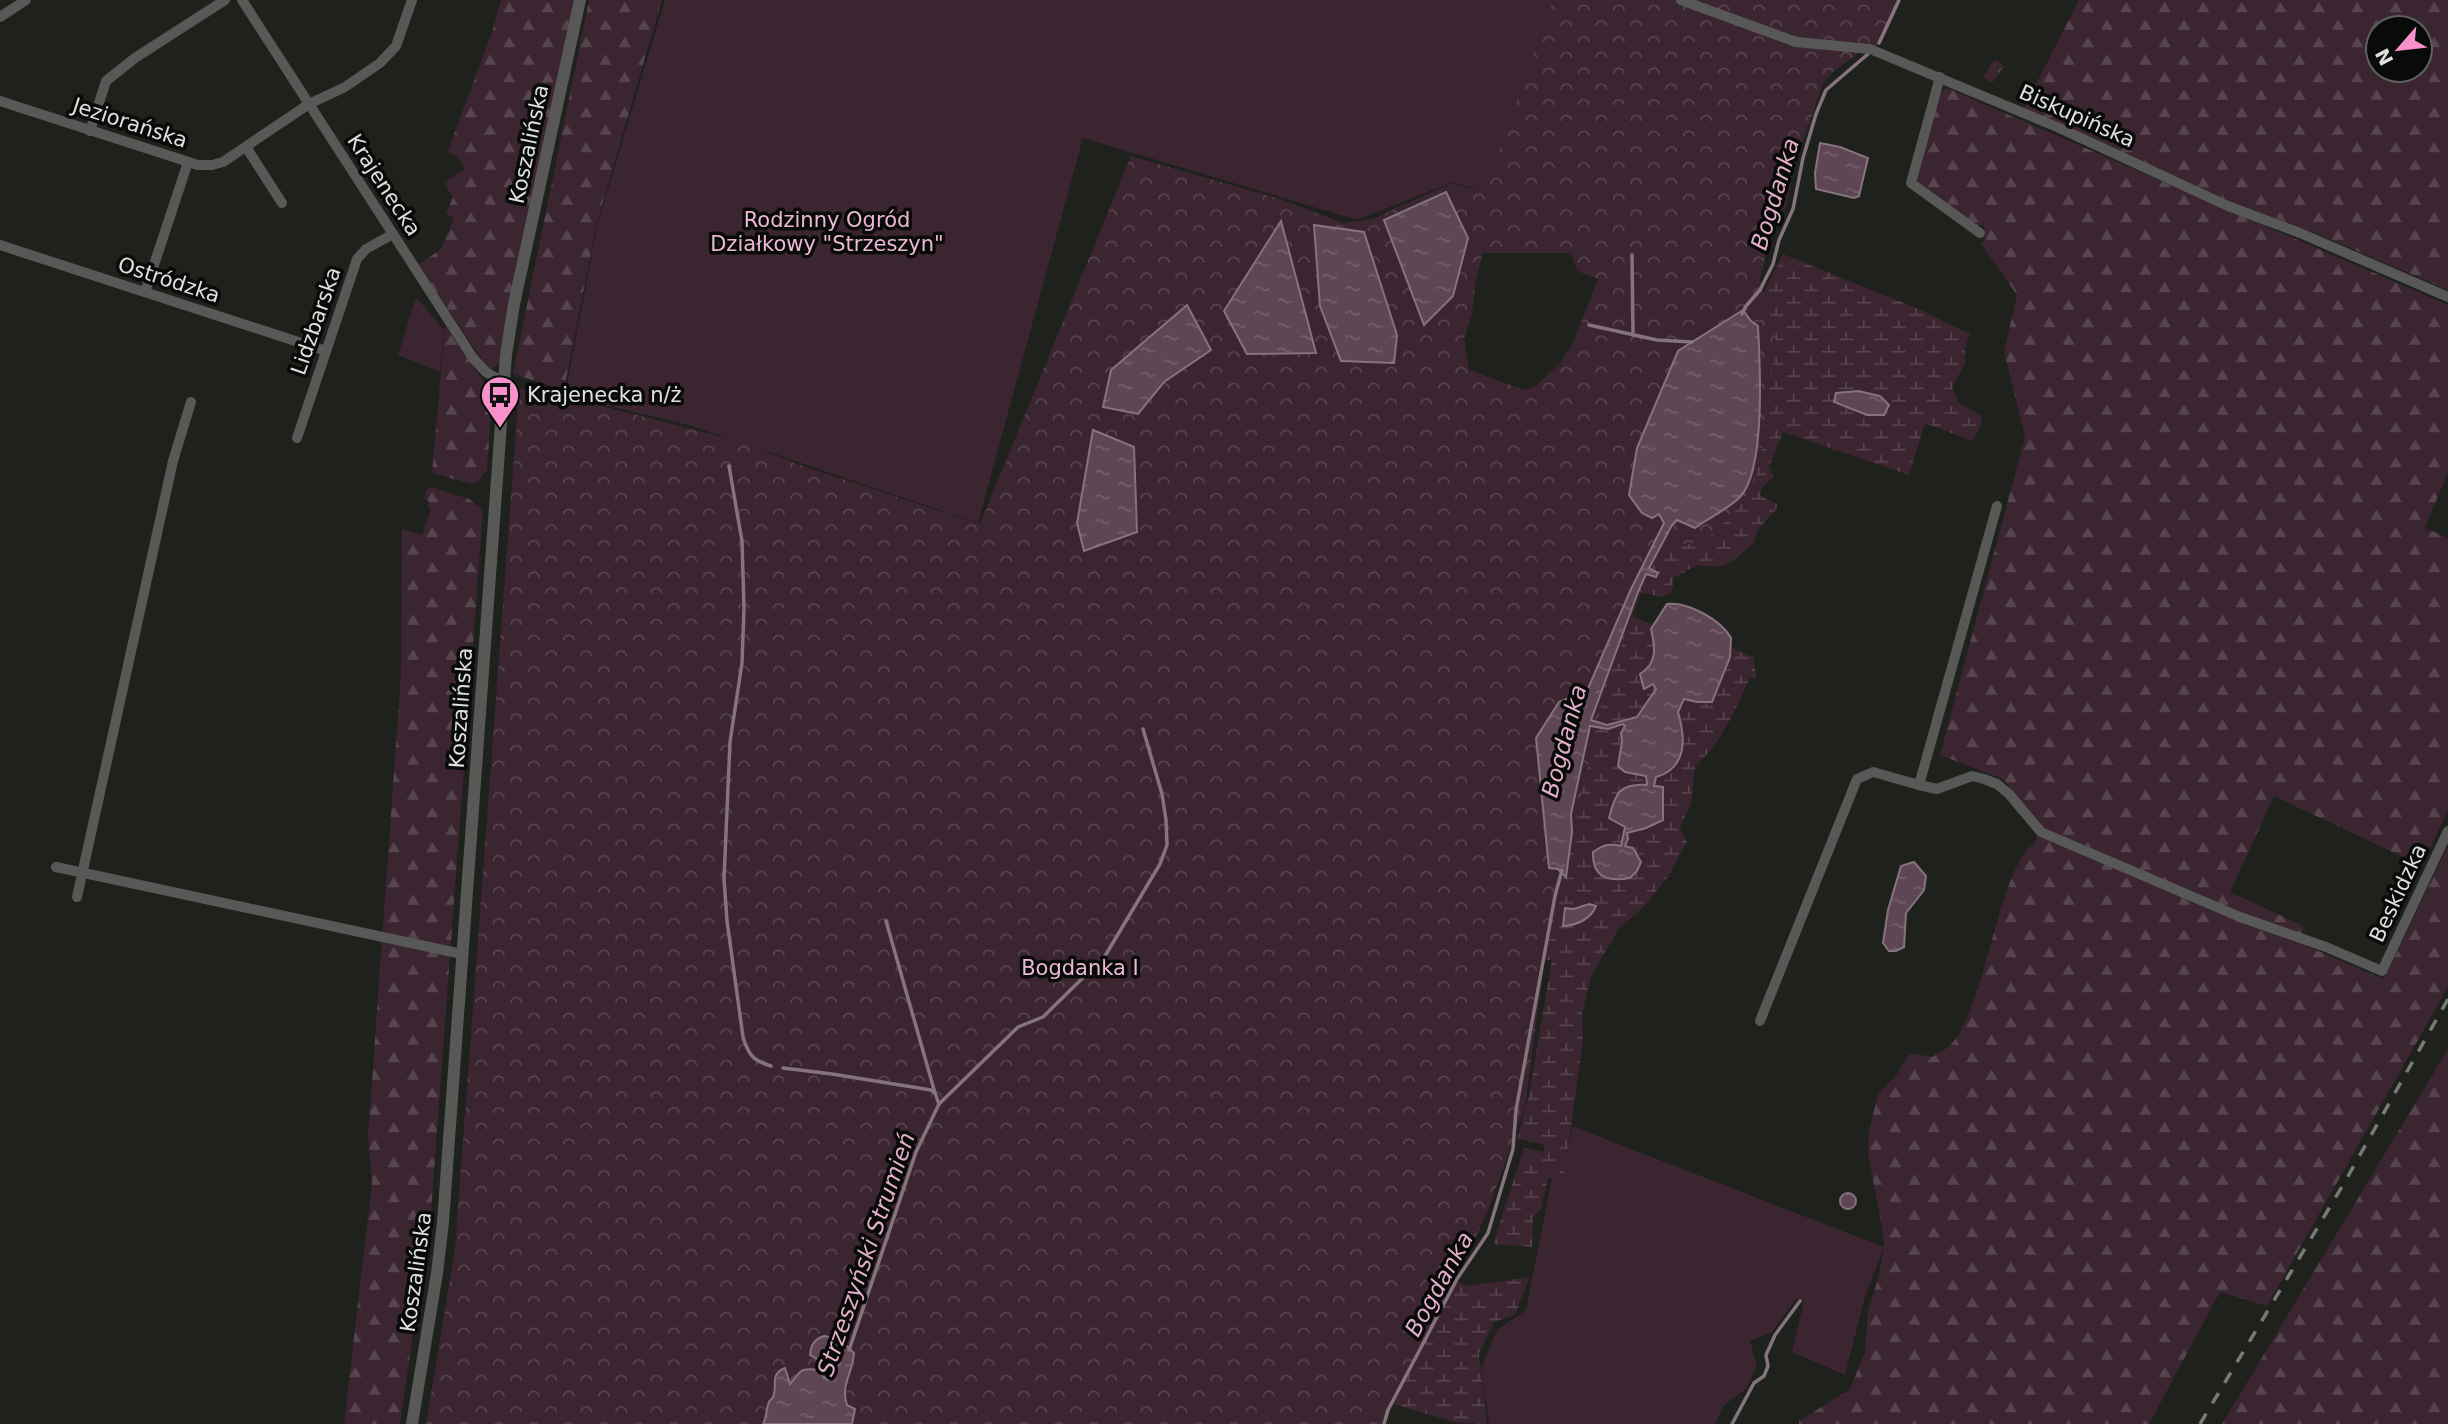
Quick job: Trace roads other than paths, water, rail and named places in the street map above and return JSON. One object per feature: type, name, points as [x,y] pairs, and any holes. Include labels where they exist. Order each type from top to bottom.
[{"type":"street","points":[[0,17],[26,0]]},
{"type":"street","points":[[90,131],[106,81],[135,58],[225,0]]},
{"type":"street","name":"Krajenecka","points":[[242,0],[473,358],[486,372],[503,382]]},
{"type":"street","name":"Jeziorańska","points":[[0,101],[188,162],[203,166],[218,164],[309,104],[357,81],[389,54],[400,37],[412,0]]},
{"type":"street","name":"Koszalińska","points":[[412,1424],[443,1222],[503,382],[514,304],[580,0]]},
{"type":"street","name":"Biskupińska","points":[[1681,0],[1796,42],[1870,49],[2057,127],[2228,206],[2300,233],[2448,297]]},
{"type":"street","points":[[1940,78],[1911,183],[1980,233]]},
{"type":"street","points":[[246,147],[282,203]]},
{"type":"street","points":[[145,292],[188,162]]},
{"type":"street","name":"Lidzbarska","points":[[297,438],[357,259],[366,249],[393,234]]},
{"type":"street","name":"Ostródzka","points":[[0,245],[326,351]]},
{"type":"street","points":[[76,898],[173,461],[191,402]]},
{"type":"street","points":[[1760,1021],[1857,779],[1872,772],[1919,785],[1997,506]]},
{"type":"street","name":"Beskidzka","points":[[1919,785],[1937,789],[1972,776],[1997,784],[2010,794],[2041,832],[2240,917],[2326,947],[2382,971],[2448,831]]},
{"type":"street","points":[[56,867],[462,954]]},
{"type":"water","points":[[1820,143],[1840,147],[1868,158],[1859,196],[1854,198],[1816,189],[1815,173]]},
{"type":"water","points":[[1446,192],[1468,238],[1453,296],[1424,325],[1384,220]]},
{"type":"water","points":[[1281,221],[1316,353],[1247,354],[1224,311]]},
{"type":"water","points":[[1314,225],[1364,232],[1397,335],[1394,363],[1341,361],[1320,306]]},
{"type":"water","points":[[1187,305],[1211,350],[1164,382],[1138,414],[1103,407],[1111,370]]},
{"type":"water","points":[[1743,310],[1758,326],[1760,365],[1758,441],[1748,483],[1740,497],[1695,528],[1677,520],[1672,525],[1649,568],[1658,573],[1656,577],[1646,574],[1638,592],[1591,720],[1607,725],[1637,717],[1656,689],[1653,684],[1644,689],[1640,674],[1652,660],[1654,648],[1651,629],[1667,604],[1694,609],[1720,625],[1731,638],[1730,657],[1712,702],[1684,699],[1678,712],[1682,751],[1674,767],[1656,777],[1654,786],[1663,787],[1663,820],[1627,833],[1625,846],[1633,848],[1641,862],[1630,878],[1614,879],[1602,876],[1595,867],[1593,852],[1606,845],[1621,846],[1625,827],[1609,818],[1616,796],[1624,788],[1647,785],[1646,776],[1625,772],[1618,766],[1621,733],[1625,726],[1623,724],[1608,729],[1590,726],[1571,814],[1572,832],[1566,877],[1558,869],[1549,868],[1536,738],[1559,702],[1587,691],[1631,589],[1664,523],[1659,514],[1652,518],[1642,513],[1629,495],[1637,448],[1678,351]]},
{"type":"water","points":[[1858,391],[1880,396],[1889,405],[1884,415],[1867,415],[1834,402],[1836,393]]},
{"type":"water","points":[[1093,430],[1134,447],[1137,532],[1084,551],[1077,523]]},
{"type":"water","points":[[1914,862],[1926,876],[1924,890],[1906,913],[1904,947],[1889,951],[1883,943],[1888,910],[1901,866]]},
{"type":"water","points":[[1589,904],[1596,906],[1587,918],[1563,926],[1565,908],[1574,909]]},
{"type":"water","points":[[1848,1193],[1854,1195],[1854,1207],[1848,1209],[1842,1207],[1840,1201],[1842,1195]]},
{"type":"water","points":[[824,1336],[839,1339],[854,1353],[845,1391],[847,1405],[855,1409],[852,1424],[763,1424],[773,1397],[775,1377],[780,1371],[785,1368],[790,1384],[805,1370],[822,1370],[822,1375],[828,1380],[840,1363],[839,1359],[831,1361],[825,1357],[819,1360],[810,1355],[814,1343]]},
{"type":"waterway","name":"Bogdanka","points":[[1879,43],[1899,0]]},
{"type":"waterway","name":"Bogdanka","points":[[1742,314],[1760,290],[1773,264],[1779,240],[1793,209],[1803,158],[1826,90],[1868,54]]},
{"type":"waterway","points":[[1632,255],[1633,335]]},
{"type":"waterway","points":[[1589,325],[1657,340],[1692,342]]},
{"type":"waterway","points":[[729,466],[742,541],[744,608],[742,663],[730,742],[724,879],[743,1037],[752,1056],[771,1066]]},
{"type":"waterway","name":"Strzeszyński Strumień","points":[[849,1350],[916,1152],[939,1104],[1018,1027],[1043,1017],[1105,956],[1160,864],[1167,845],[1166,820],[1162,794],[1143,729]]},
{"type":"waterway","name":"Bogdanka","points":[[1384,1424],[1388,1410],[1457,1279],[1488,1233],[1513,1149],[1516,1110],[1562,870]]},
{"type":"waterway","points":[[886,921],[935,1093]]},
{"type":"waterway","points":[[783,1068],[931,1090],[939,1104]]},
{"type":"waterway","points":[[1732,1424],[1754,1383],[1764,1376],[1768,1366],[1766,1355],[1775,1335],[1800,1301]]},
{"type":"railway","points":[[2200,1424],[2343,1185],[2448,999]]},
{"type":"place","name":"Krajenecka n/ż","points":[[500,429]]},
{"type":"park label","name":"Rodzinny Ogród Działkowy \"Strzeszyn\"","points":[[827,232]]},
{"type":"park label","name":"Bogdanka I","points":[[1080,968]]}]
